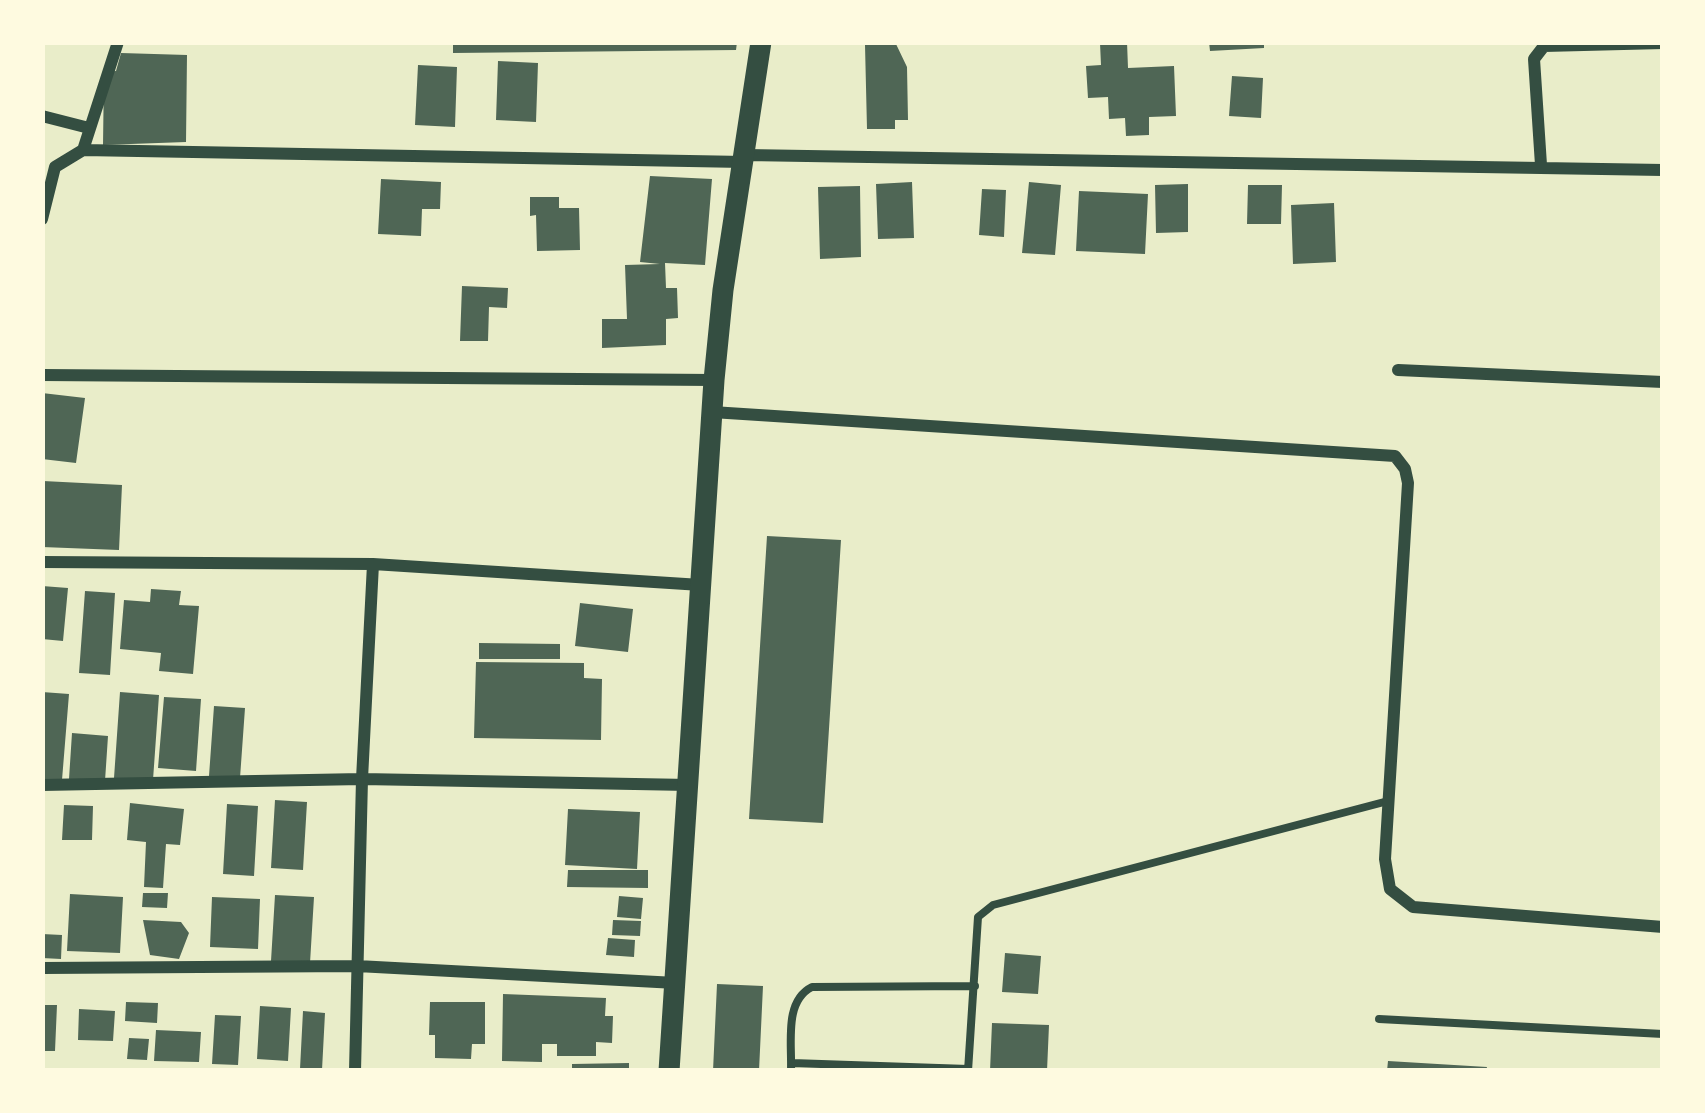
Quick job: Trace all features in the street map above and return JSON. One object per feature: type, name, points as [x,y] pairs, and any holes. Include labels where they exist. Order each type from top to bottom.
[{"type":"street","points":[[83,150],[118,42]]},
{"type":"street","points":[[669,1071],[714,380],[761,42]]},
{"type":"street","points":[[1540,165],[1534,58],[1544,46],[1663,43]]},
{"type":"street","points":[[42,116],[89,128]]},
{"type":"street","points":[[42,219],[55,167],[83,150],[1663,170]]},
{"type":"street","points":[[1398,370],[1663,382]]},
{"type":"street","points":[[42,375],[714,380]]},
{"type":"street","points":[[712,412],[1395,456],[1408,483],[1386,876],[1400,900],[1413,907],[1663,927]]},
{"type":"street","points":[[42,562],[373,564],[701,585]]},
{"type":"street","points":[[355,1071],[373,564]]},
{"type":"street","points":[[42,785],[362,779],[690,785]]},
{"type":"street","points":[[42,968],[356,966],[676,983]]},
{"type":"lane","points":[[975,986],[812,987],[799,994],[794,1004],[791,1067],[968,1070],[975,986],[978,917],[993,905],[1388,801]]},
{"type":"lane","points":[[1379,1018],[1663,1034]]},
{"type":"building","points":[[453,42],[737,42],[736,50],[453,53]]},
{"type":"building","points":[[1127,42],[1128,68],[1174,66],[1176,116],[1149,117],[1149,135],[1126,136],[1125,118],[1109,119],[1108,97],[1088,98],[1086,66],[1101,65],[1100,43]]},
{"type":"building","points":[[1209,42],[1264,42],[1264,48],[1210,51]]},
{"type":"building","points":[[896,44],[907,67],[908,120],[895,120],[895,129],[867,129],[865,45]]},
{"type":"building","points":[[121,53],[187,55],[186,142],[103,145],[104,72],[116,71]]},
{"type":"building","points":[[498,61],[538,63],[536,122],[496,120]]},
{"type":"building","points":[[418,65],[457,67],[455,127],[415,125]]},
{"type":"building","points":[[1232,76],[1263,78],[1261,118],[1229,116]]},
{"type":"building","points":[[650,176],[712,179],[705,265],[665,263],[666,288],[677,288],[678,318],[666,319],[666,345],[602,348],[602,319],[627,319],[625,265],[660,264],[640,262]]},
{"type":"building","points":[[381,179],[441,182],[440,209],[422,209],[421,236],[378,234]]},
{"type":"building","points":[[912,182],[914,238],[878,239],[876,184]]},
{"type":"building","points":[[1029,182],[1061,185],[1055,255],[1022,253]]},
{"type":"building","points":[[1188,184],[1188,232],[1156,233],[1155,185]]},
{"type":"building","points":[[1248,185],[1282,185],[1281,224],[1247,224]]},
{"type":"building","points":[[860,186],[861,257],[820,259],[818,187]]},
{"type":"building","points":[[982,189],[1006,190],[1004,237],[979,235]]},
{"type":"building","points":[[1079,191],[1148,194],[1145,254],[1076,251]]},
{"type":"building","points":[[530,197],[559,197],[559,208],[579,208],[580,250],[537,251],[536,215],[530,216]]},
{"type":"building","points":[[1334,203],[1336,262],[1293,264],[1291,205]]},
{"type":"building","points":[[462,286],[508,288],[507,308],[489,307],[488,341],[460,341]]},
{"type":"building","points":[[42,393],[85,398],[76,463],[42,459]]},
{"type":"building","points":[[43,481],[122,485],[119,550],[42,547]]},
{"type":"building","points":[[767,536],[841,540],[823,823],[749,819]]},
{"type":"building","points":[[42,586],[68,588],[63,641],[42,639]]},
{"type":"building","points":[[151,589],[181,591],[179,605],[199,606],[193,674],[159,671],[161,653],[120,649],[124,600],[150,602]]},
{"type":"building","points":[[85,591],[115,593],[110,675],[79,673]]},
{"type":"building","points":[[580,603],[633,609],[628,652],[575,646]]},
{"type":"building","points":[[479,643],[560,644],[560,659],[479,659]]},
{"type":"building","points":[[476,662],[584,663],[584,678],[602,679],[601,740],[474,738]]},
{"type":"building","points":[[42,692],[69,694],[62,780],[42,779]]},
{"type":"building","points":[[120,692],[159,695],[153,780],[114,778]]},
{"type":"building","points":[[164,697],[201,699],[196,771],[158,768]]},
{"type":"building","points":[[214,706],[245,708],[240,778],[209,776]]},
{"type":"building","points":[[72,733],[108,736],[105,781],[69,779]]},
{"type":"building","points":[[275,800],[307,802],[303,870],[271,868]]},
{"type":"building","points":[[130,803],[184,809],[180,845],[166,844],[163,888],[144,887],[146,842],[127,840]]},
{"type":"building","points":[[227,804],[258,806],[254,876],[223,874]]},
{"type":"building","points":[[64,805],[93,806],[92,840],[62,840]]},
{"type":"building","points":[[568,809],[640,812],[637,869],[565,865]]},
{"type":"building","points":[[568,870],[648,870],[648,888],[567,887]]},
{"type":"building","points":[[143,893],[168,893],[167,908],[142,907]]},
{"type":"building","points":[[70,894],[123,897],[120,953],[67,951]]},
{"type":"building","points":[[275,895],[314,897],[310,963],[271,961]]},
{"type":"building","points":[[619,896],[643,898],[641,919],[617,917]]},
{"type":"building","points":[[212,897],[260,899],[258,949],[210,947]]},
{"type":"building","points":[[143,920],[181,922],[189,933],[179,959],[150,955]]},
{"type":"building","points":[[613,920],[641,921],[640,936],[612,935]]},
{"type":"building","points":[[42,934],[62,935],[61,959],[42,958]]},
{"type":"building","points":[[608,938],[635,940],[634,957],[606,955]]},
{"type":"building","points":[[1005,953],[1041,956],[1038,994],[1002,992]]},
{"type":"building","points":[[717,984],[763,986],[759,1071],[713,1071]]},
{"type":"building","points":[[503,994],[606,998],[605,1016],[613,1016],[612,1043],[596,1042],[596,1056],[557,1056],[557,1044],[542,1044],[542,1062],[502,1061]]},
{"type":"building","points":[[126,1002],[158,1003],[157,1023],[125,1021]]},
{"type":"building","points":[[430,1002],[485,1002],[485,1044],[472,1044],[471,1059],[435,1058],[435,1035],[429,1035]]},
{"type":"building","points":[[42,1005],[57,1005],[55,1051],[42,1051]]},
{"type":"building","points":[[260,1006],[291,1008],[288,1061],[257,1059]]},
{"type":"building","points":[[79,1009],[115,1011],[113,1041],[78,1040]]},
{"type":"building","points":[[303,1011],[325,1013],[322,1070],[300,1069]]},
{"type":"building","points":[[215,1015],[241,1016],[238,1065],[212,1064]]},
{"type":"building","points":[[992,1023],[1049,1025],[1047,1071],[990,1071]]},
{"type":"building","points":[[156,1030],[201,1032],[199,1062],[154,1061]]},
{"type":"building","points":[[129,1038],[149,1039],[147,1060],[127,1059]]},
{"type":"building","points":[[1388,1061],[1487,1067],[1486,1071],[1387,1071]]},
{"type":"building","points":[[629,1063],[629,1071],[572,1071],[572,1064]]}]
